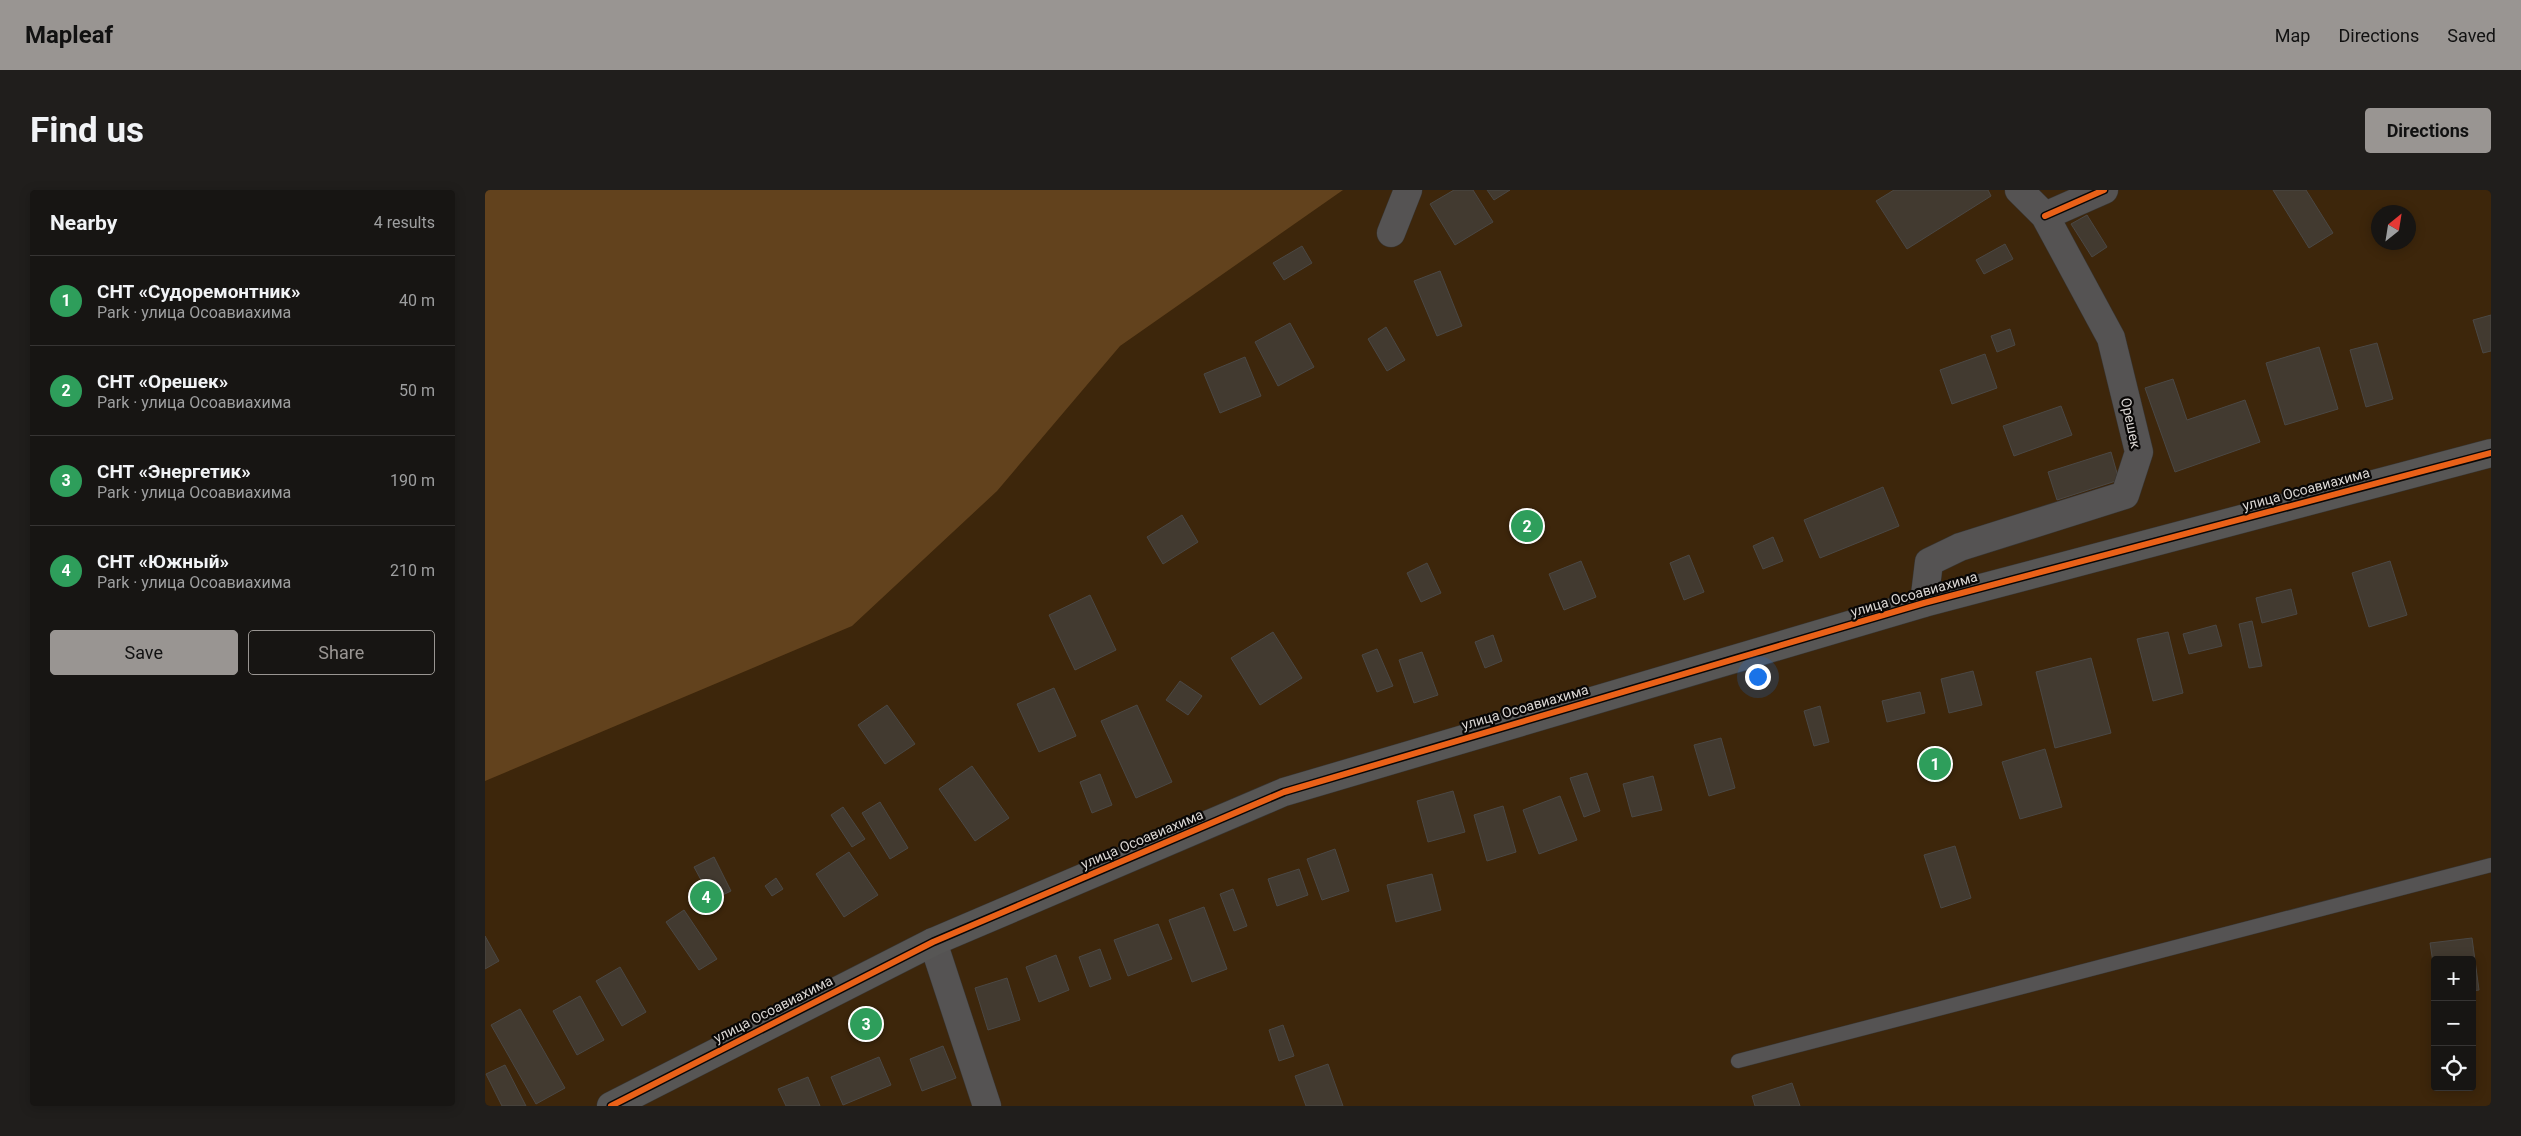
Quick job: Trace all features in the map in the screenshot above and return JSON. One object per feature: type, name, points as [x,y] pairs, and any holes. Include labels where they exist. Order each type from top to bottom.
[{"type":"street","points":[[1391,233],[1408,190]]},
{"type":"street","name":"Орешек","points":[[1924,603],[1929,562],[1960,547],[2125,495],[2139,452],[2111,338],[2045,216],[2019,190]]},
{"type":"street","points":[[2045,216],[2104,190]]},
{"type":"street","name":"улица Осоавиахима","points":[[611,1106],[933,942],[1284,792],[1924,603],[2491,453]]},
{"type":"street","points":[[933,942],[987,1106]]},
{"type":"lane","points":[[1738,1061],[2491,865]]},
{"type":"shaded area","points":[[485,190],[1343,190],[1120,346],[997,491],[852,626],[485,781]]},
{"type":"shaded area","points":[[1264,190],[2491,190],[2491,1106],[485,1106],[485,665]]},
{"type":"building","points":[[1454,190],[1473,190],[1493,222],[1455,245],[1430,204]]},
{"type":"building","points":[[1487,190],[1510,190],[1494,200]]},
{"type":"building","points":[[1894,190],[1988,190],[1991,196],[1907,249],[1876,201]]},
{"type":"building","points":[[2273,190],[2306,190],[2333,233],[2309,248]]},
{"type":"building","points":[[2087,215],[2107,247],[2092,257],[2071,224]]},
{"type":"building","points":[[2005,244],[2013,259],[1984,274],[1976,260]]},
{"type":"building","points":[[1302,246],[1312,263],[1284,280],[1273,263]]},
{"type":"building","points":[[1440,271],[1462,326],[1437,336],[1414,281]]},
{"type":"building","points":[[2491,315],[2491,351],[2483,353],[2473,320]]},
{"type":"building","points":[[1290,323],[1314,367],[1278,386],[1255,342]]},
{"type":"building","points":[[1386,327],[1405,360],[1387,371],[1368,339]]},
{"type":"building","points":[[2010,329],[2015,345],[1997,352],[1991,336]]},
{"type":"building","points":[[2377,343],[2393,399],[2366,407],[2350,350]]},
{"type":"building","points":[[2319,347],[2338,409],[2285,425],[2266,363]]},
{"type":"building","points":[[1985,354],[1997,388],[1952,404],[1940,370]]},
{"type":"building","points":[[1245,357],[1261,396],[1220,413],[1204,374]]},
{"type":"building","points":[[2173,379],[2187,420],[2245,400],[2260,442],[2175,472],[2145,388]]},
{"type":"building","points":[[2061,406],[2072,435],[2014,456],[2003,426]]},
{"type":"building","points":[[2111,452],[2119,480],[2057,500],[2048,472]]},
{"type":"building","points":[[1883,487],[1899,526],[1820,558],[1804,520]]},
{"type":"building","points":[[1182,515],[1198,542],[1163,564],[1147,537]]},
{"type":"building","points":[[1773,537],[1783,561],[1763,569],[1753,546]]},
{"type":"building","points":[[1689,555],[1704,592],[1684,600],[1670,563]]},
{"type":"building","points":[[1581,561],[1596,597],[1564,610],[1549,574]]},
{"type":"building","points":[[2390,561],[2407,615],[2369,627],[2352,573]]},
{"type":"building","points":[[1427,563],[1441,593],[1421,602],[1407,573]]},
{"type":"building","points":[[2291,589],[2297,614],[2262,623],[2256,598]]},
{"type":"building","points":[[1090,595],[1116,650],[1075,670],[1049,615]]},
{"type":"building","points":[[2252,621],[2262,666],[2249,668],[2239,624]]},
{"type":"building","points":[[2216,625],[2222,646],[2189,654],[2183,634]]},
{"type":"building","points":[[1273,632],[1302,678],[1260,705],[1231,658]]},
{"type":"building","points":[[2168,632],[2183,693],[2153,701],[2137,639]]},
{"type":"building","points":[[1493,635],[1502,661],[1485,668],[1475,642]]},
{"type":"building","points":[[1377,649],[1393,686],[1377,692],[1362,655]]},
{"type":"building","points":[[1422,652],[1438,695],[1414,703],[1399,660]]},
{"type":"building","points":[[2091,658],[2111,733],[2055,748],[2036,672]]},
{"type":"building","points":[[1973,671],[1982,705],[1949,713],[1941,679]]},
{"type":"building","points":[[1180,681],[1202,696],[1188,715],[1166,700]]},
{"type":"building","points":[[1054,688],[1076,736],[1039,752],[1017,704]]},
{"type":"building","points":[[1920,692],[1925,713],[1887,722],[1882,701]]},
{"type":"building","points":[[887,705],[915,744],[885,764],[858,725]]},
{"type":"building","points":[[1137,705],[1172,782],[1136,798],[1101,721]]},
{"type":"building","points":[[1820,706],[1829,742],[1814,746],[1804,711]]},
{"type":"building","points":[[1721,738],[1735,788],[1709,796],[1694,745]]},
{"type":"building","points":[[2045,749],[2062,807],[2020,819],[2002,762]]},
{"type":"building","points":[[972,766],[1009,818],[975,841],[939,789]]},
{"type":"building","points":[[1587,773],[1600,811],[1584,817],[1570,778]]},
{"type":"building","points":[[1100,774],[1112,805],[1092,813],[1080,782]]},
{"type":"building","points":[[1653,776],[1662,810],[1632,817],[1623,784]]},
{"type":"building","points":[[1453,791],[1465,832],[1428,842],[1417,801]]},
{"type":"building","points":[[1560,796],[1577,840],[1539,854],[1523,810]]},
{"type":"building","points":[[880,802],[908,848],[890,859],[862,813]]},
{"type":"building","points":[[1503,806],[1516,852],[1487,861],[1474,815]]},
{"type":"building","points":[[843,807],[865,839],[852,847],[831,815]]},
{"type":"building","points":[[1955,846],[1971,898],[1941,908],[1924,855]]},
{"type":"building","points":[[1335,849],[1349,891],[1322,900],[1307,859]]},
{"type":"building","points":[[849,852],[878,895],[844,917],[816,874]]},
{"type":"building","points":[[714,857],[731,891],[712,900],[694,867]]},
{"type":"building","points":[[1299,869],[1308,895],[1277,906],[1268,879]]},
{"type":"building","points":[[1432,874],[1441,910],[1396,922],[1387,885]]},
{"type":"building","points":[[776,878],[783,889],[772,896],[765,886]]},
{"type":"building","points":[[1233,889],[1247,926],[1234,931],[1220,894]]},
{"type":"building","points":[[1204,907],[1227,969],[1192,982],[1169,920]]},
{"type":"building","points":[[684,910],[717,959],[699,970],[666,922]]},
{"type":"building","points":[[1158,924],[1172,959],[1128,976],[1114,940]]},
{"type":"building","points":[[485,936],[499,961],[485,969]]},
{"type":"building","points":[[2472,938],[2474,956],[2432,956],[2430,943]]},
{"type":"building","points":[[1100,949],[1111,979],[1090,987],[1079,957]]},
{"type":"building","points":[[1056,955],[1069,990],[1039,1002],[1026,967]]},
{"type":"building","points":[[620,967],[646,1012],[622,1026],[596,981]]},
{"type":"building","points":[[2476,968],[2479,990],[2476,990]]},
{"type":"building","points":[[1007,978],[1020,1020],[988,1030],[975,988]]},
{"type":"building","points":[[580,996],[604,1040],[577,1055],[553,1011]]},
{"type":"building","points":[[520,1009],[565,1088],[536,1104],[491,1025]]},
{"type":"building","points":[[1283,1025],[1294,1056],[1279,1061],[1269,1030]]},
{"type":"building","points":[[943,1046],[956,1078],[922,1091],[910,1059]]},
{"type":"building","points":[[879,1057],[891,1085],[843,1105],[831,1077]]},
{"type":"building","points":[[1328,1064],[1343,1106],[1306,1106],[1295,1076]]},
{"type":"building","points":[[505,1065],[526,1106],[502,1106],[486,1074]]},
{"type":"building","points":[[808,1077],[820,1106],[786,1106],[778,1089]]},
{"type":"building","points":[[1792,1083],[1800,1106],[1755,1106],[1752,1096]]},
{"type":"cycle path","points":[[2045,216],[2104,190]]},
{"type":"cycle path","points":[[611,1106],[933,942],[1284,792],[1924,603],[2491,453]]},
{"type":"place","name":"СНТ «Орешек»","points":[[1527,526]]},
{"type":"place","name":"СНТ «Судоремонтник»","points":[[1935,764]]},
{"type":"place","name":"СНТ «Южный»","points":[[706,897]]},
{"type":"place","name":"СНТ «Энергетик»","points":[[866,1024]]}]
